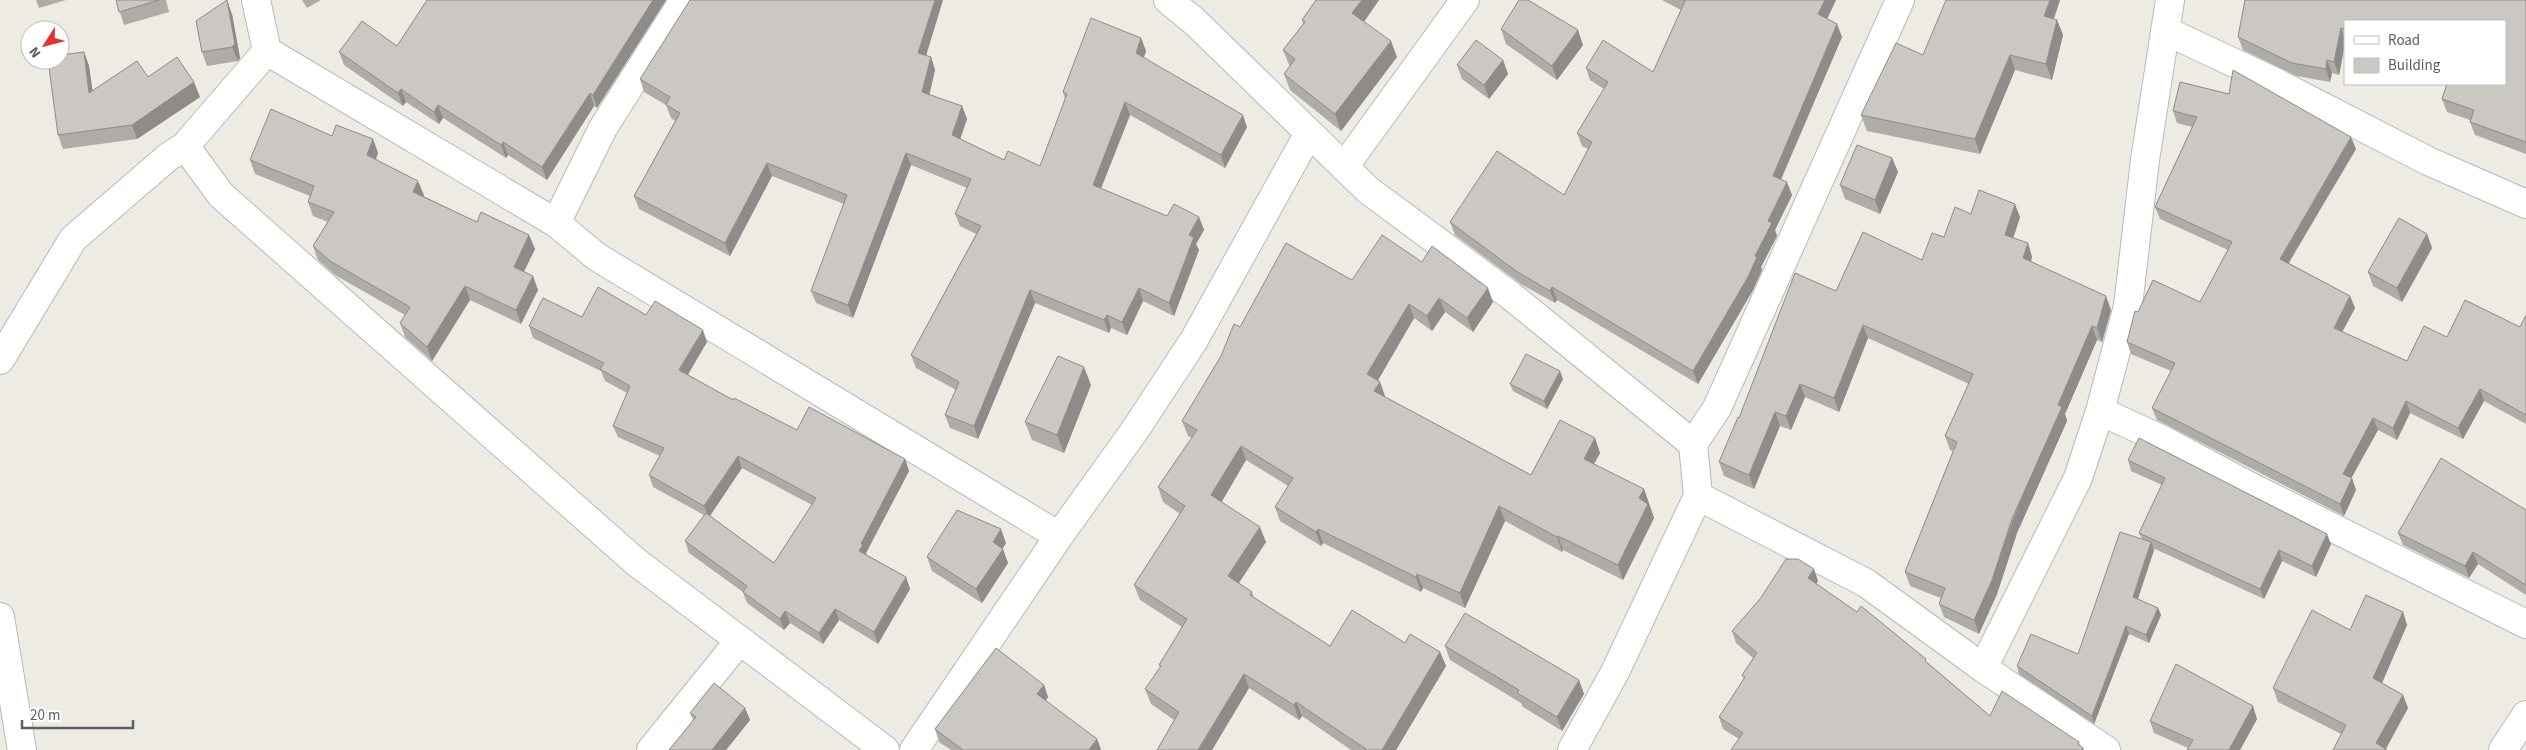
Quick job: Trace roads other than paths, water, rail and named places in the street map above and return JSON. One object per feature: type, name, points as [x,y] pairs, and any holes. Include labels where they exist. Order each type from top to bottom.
[{"type":"street","points":[[256,0],[267,52],[556,224],[597,257],[1058,536]]},
{"type":"street","points":[[556,224],[604,128],[684,0]]},
{"type":"street","points":[[1168,0],[1194,21],[1368,190],[1511,296],[1693,444]]},
{"type":"street","points":[[1344,167],[1465,0]]},
{"type":"street","points":[[1572,750],[1615,672],[1698,496],[1693,444],[1717,408],[1900,0]]},
{"type":"street","points":[[1983,668],[2078,478],[2100,411],[2128,306],[2145,160],[2170,0]]},
{"type":"street","points":[[2166,31],[2275,82],[2428,161],[2526,204]]},
{"type":"street","points":[[0,360],[73,239],[168,157],[185,146],[267,52]]},
{"type":"street","points":[[914,750],[1058,536],[1135,430],[1194,340],[1309,133]]},
{"type":"street","points":[[185,146],[221,196],[399,355],[636,562],[885,750]]},
{"type":"street","points":[[2100,411],[2526,624]]},
{"type":"street","points":[[1698,496],[1866,583],[1983,668],[2106,750]]},
{"type":"street","points":[[0,617],[22,750]]},
{"type":"street","points":[[651,750],[740,640]]},
{"type":"street","points":[[2504,750],[2526,715]]}]
